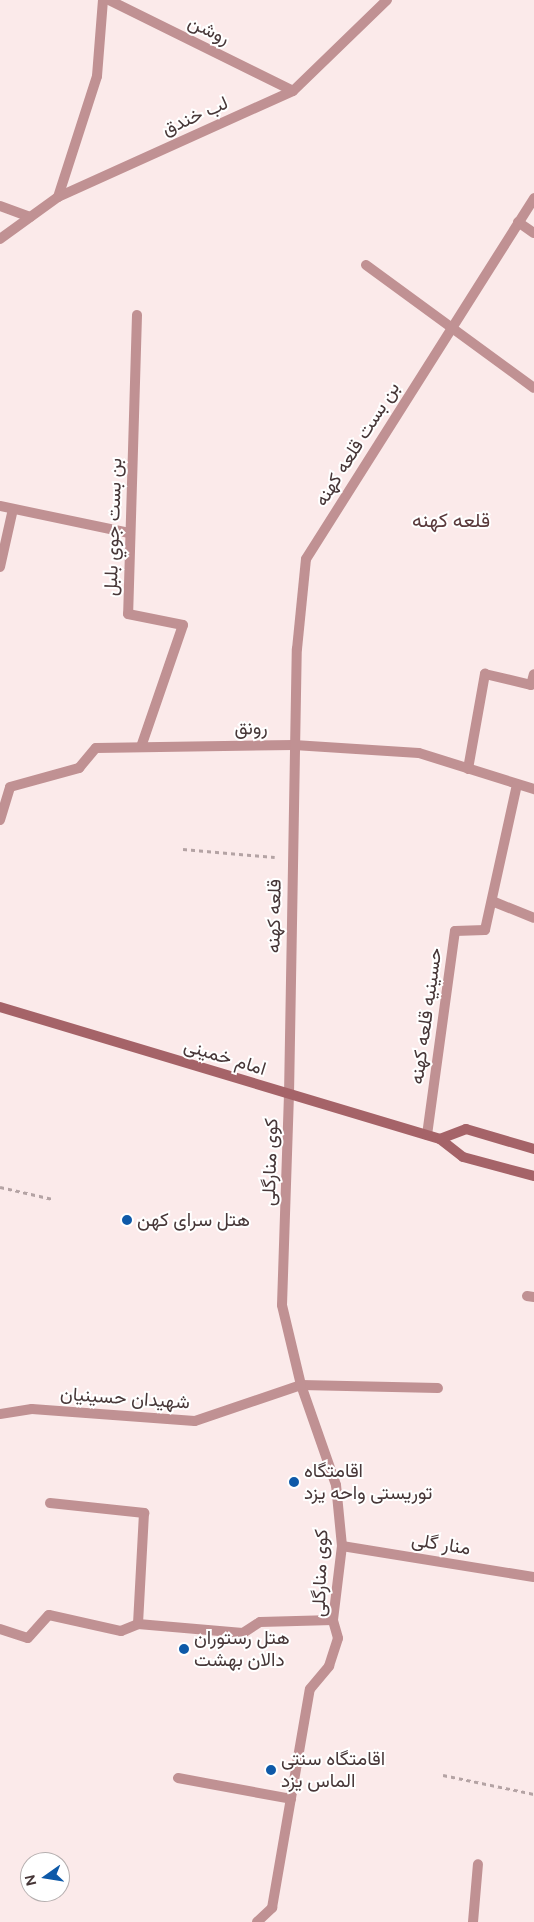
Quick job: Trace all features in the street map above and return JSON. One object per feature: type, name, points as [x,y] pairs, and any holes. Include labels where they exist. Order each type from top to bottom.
[{"type":"main road","name":"امام خمینی","points":[[0,1007],[290,1095],[440,1138],[463,1157],[534,1176]]},
{"type":"main road","points":[[440,1138],[466,1129],[534,1149]]},
{"type":"street","points":[[58,197],[97,76],[104,0]]},
{"type":"street","name":"روشن","points":[[109,0],[293,91]]},
{"type":"street","name":"لب خندق","points":[[0,239],[58,197],[293,91],[388,0]]},
{"type":"street","name":"بن بست قلعه کهنه","points":[[294,741],[296,648],[306,559],[451,326],[534,198]]},
{"type":"street","points":[[0,206],[30,217]]},
{"type":"street","points":[[518,222],[534,233]]},
{"type":"street","points":[[366,265],[534,388]]},
{"type":"street","name":"بن بست جوي بلبل","points":[[137,315],[128,614],[183,625],[141,747]]},
{"type":"street","points":[[0,506],[129,533]]},
{"type":"street","points":[[0,567],[13,509]]},
{"type":"street","points":[[468,768],[485,674],[531,685],[534,674]]},
{"type":"street","name":"رونق","points":[[0,820],[10,787],[79,768],[96,748],[294,741],[419,753],[534,789]]},
{"type":"street","name":"قلعه کهنه","points":[[290,1095],[294,741]]},
{"type":"street","name":"حسينيه قلعه کهنه","points":[[427,1135],[455,931],[485,930],[517,784]]},
{"type":"street","points":[[492,901],[534,918]]},
{"type":"street","name":"کوی منارگلی","points":[[257,1922],[272,1908],[310,1689],[329,1666],[338,1638],[333,1620],[342,1546],[336,1485],[301,1385],[282,1305],[290,1095]]},
{"type":"street","points":[[301,1385],[438,1388]]},
{"type":"street","name":"شهیدان حسینیان","points":[[0,1414],[32,1409],[195,1421],[301,1385]]},
{"type":"street","points":[[50,1503],[144,1513],[138,1624]]},
{"type":"street","name":"منار گلی","points":[[342,1546],[534,1577]]},
{"type":"street","points":[[0,1629],[28,1638],[50,1615],[121,1631],[138,1624],[244,1633],[260,1622],[333,1620]]},
{"type":"street","points":[[178,1778],[291,1799]]},
{"type":"street","points":[[473,1922],[478,1864]]},
{"type":"path","points":[[184,849],[292,859]]},
{"type":"path","points":[[0,1187],[53,1199]]},
{"type":"path","points":[[443,1774],[534,1794]]},
{"type":"place","name":"هتل سرای کهن","points":[[127,1220]]},
{"type":"place","name":"اقامتگاه توریستی واحه یزد","points":[[294,1482]]},
{"type":"place","name":"هتل رستوران دالان بهشت","points":[[184,1649]]},
{"type":"place","name":"اقامتگاه سنتی الماس یزد","points":[[271,1770]]},
{"type":"district","name":"قلعه کهنه","points":[[451,520]]}]
